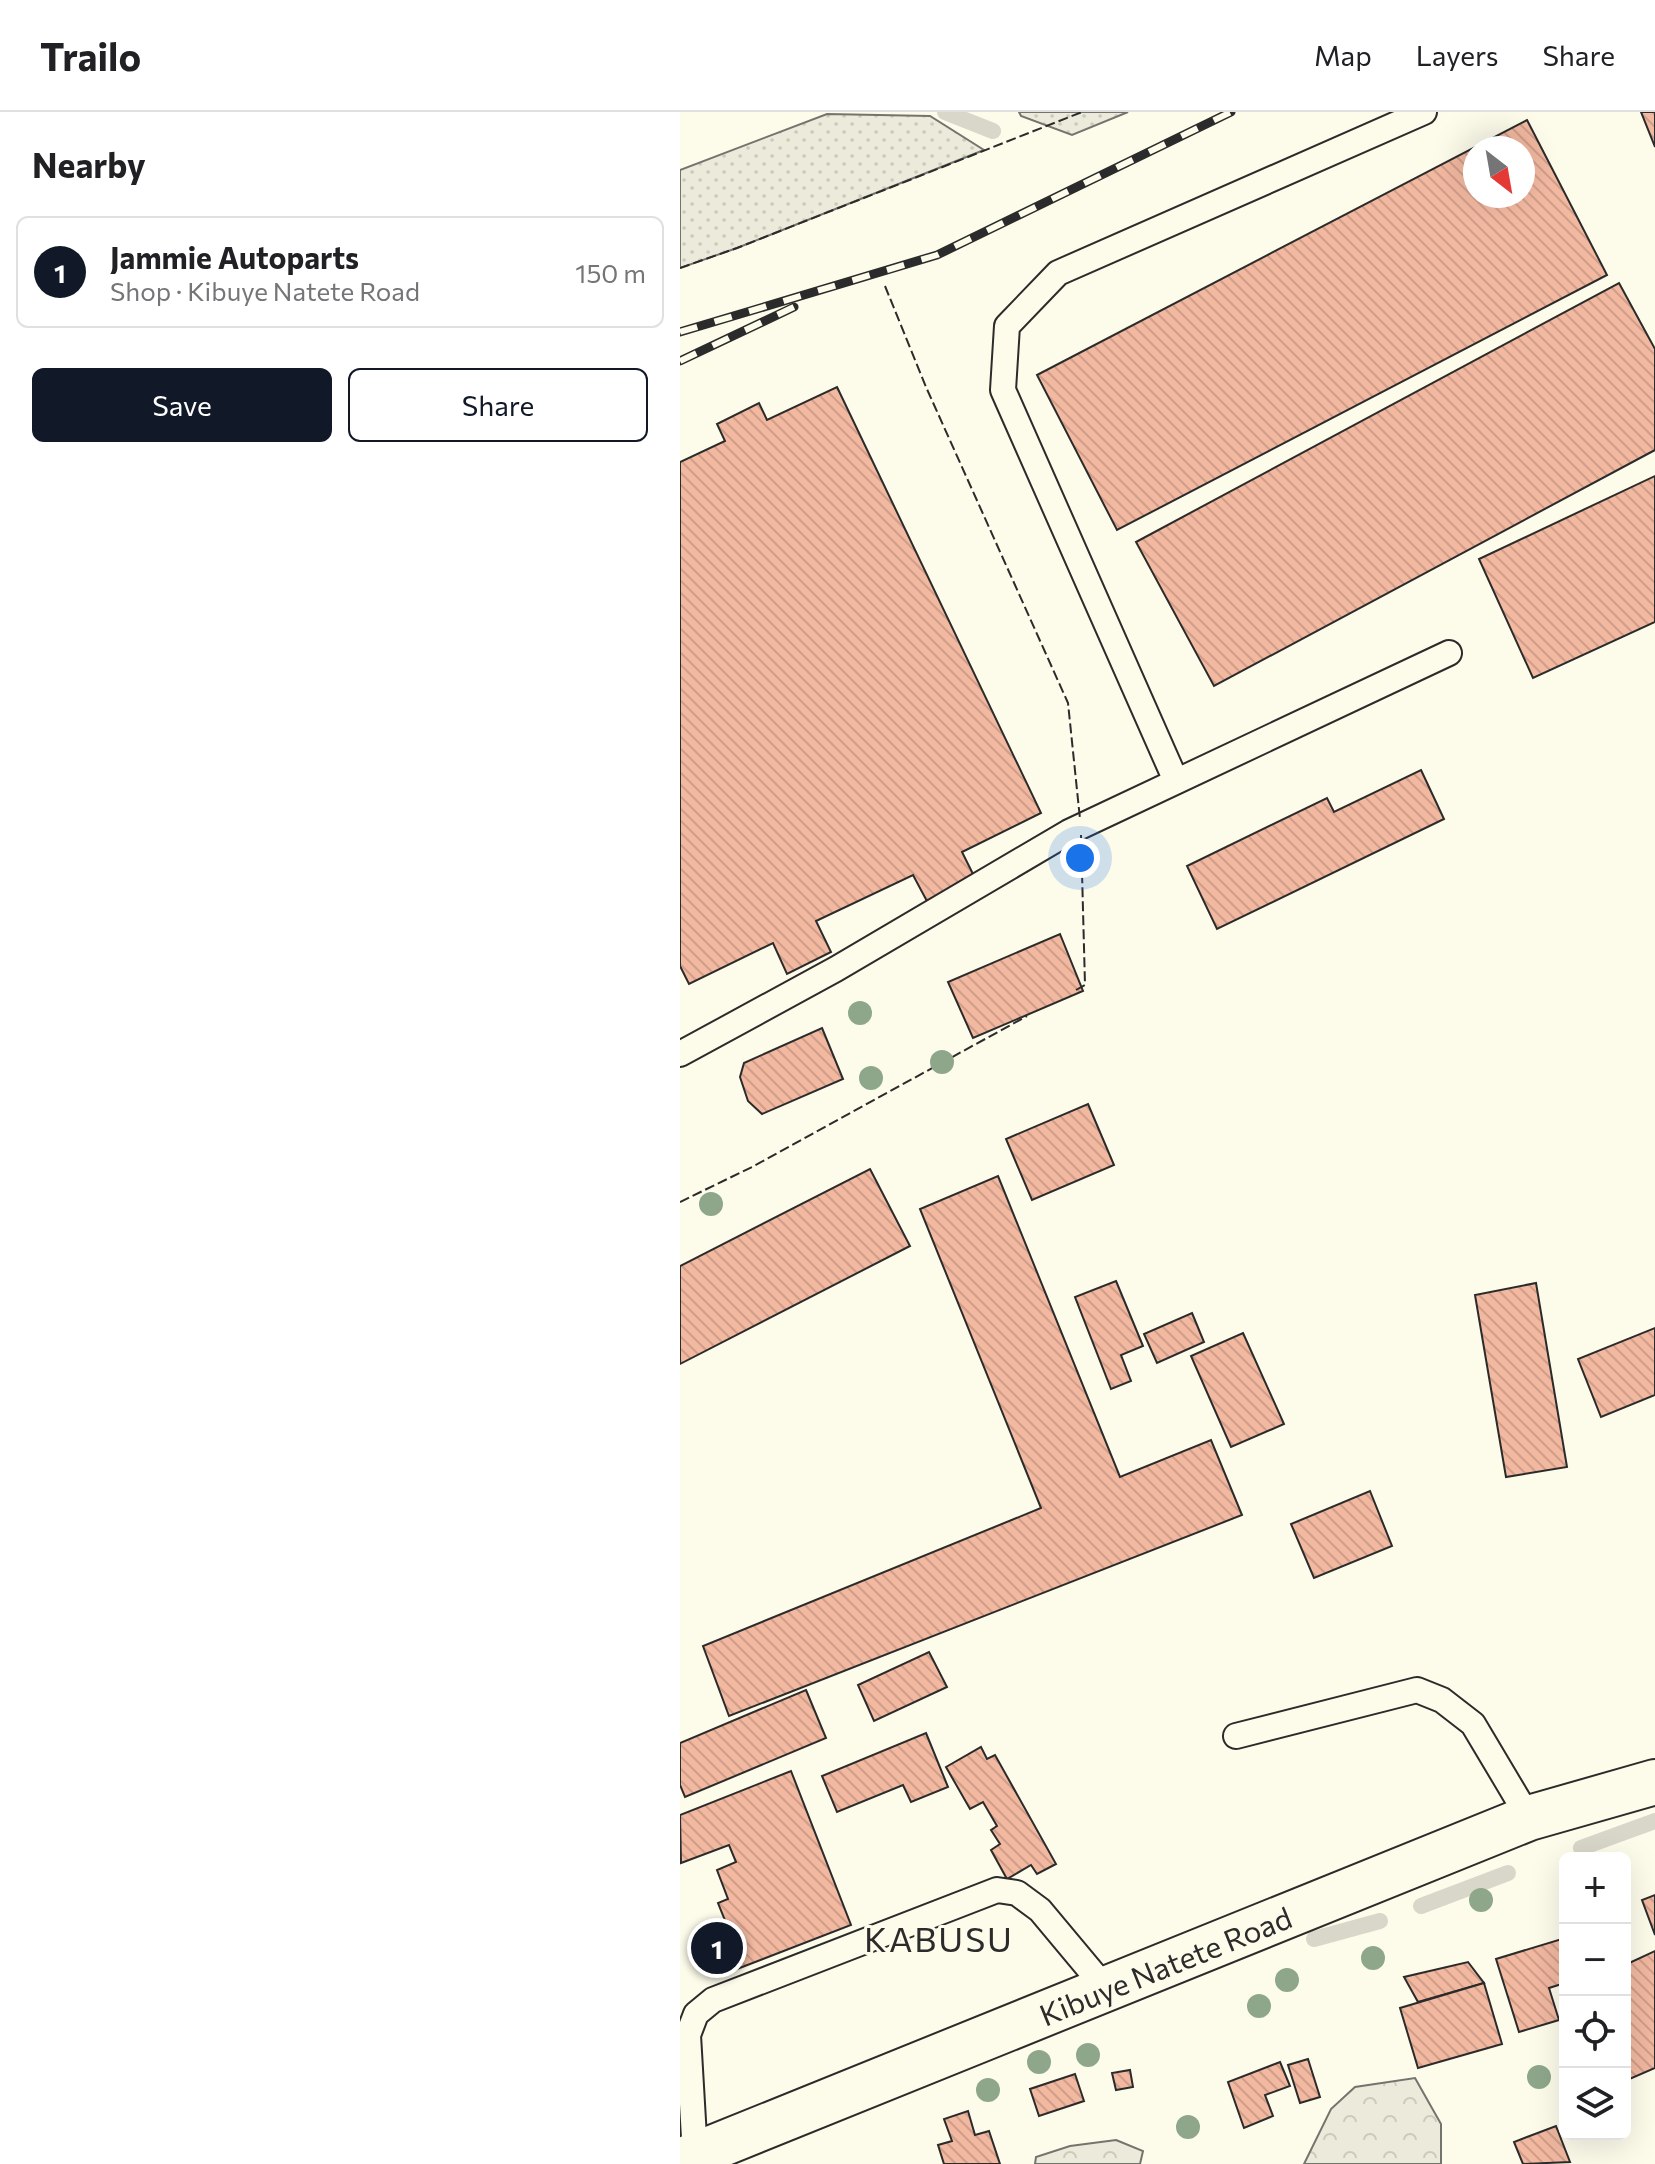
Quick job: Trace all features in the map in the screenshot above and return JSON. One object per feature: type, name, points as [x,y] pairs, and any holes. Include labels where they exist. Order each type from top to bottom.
[{"type":"main road","name":"Kibuye Natete Road","points":[[687,2158],[1529,1818],[1655,1782]]},
{"type":"lane","points":[[1176,781],[1003,390],[1007,326],[1058,273],[1424,112]]},
{"type":"lane","points":[[680,1054],[836,969],[1069,832],[1449,653]]},
{"type":"lane","points":[[1236,1736],[1417,1690],[1442,1700],[1473,1724],[1529,1818]]},
{"type":"lane","points":[[687,2158],[688,2014],[713,2000],[997,1890],[1017,1893],[1040,1910],[1106,1989]]},
{"type":"green space","points":[[1019,112],[1128,112],[1072,135],[1021,116]]},
{"type":"green space","points":[[827,114],[930,116],[984,150],[680,268],[680,170]]},
{"type":"green space","points":[[1415,2078],[1441,2124],[1441,2164],[1304,2164],[1331,2109],[1355,2087]]},
{"type":"green space","points":[[1116,2140],[1143,2151],[1140,2164],[1035,2164],[1036,2157],[1070,2146]]},
{"type":"building","points":[[1641,112],[1655,112],[1655,147]]},
{"type":"building","points":[[1527,120],[1607,275],[1117,530],[1037,375],[1463,153],[1463,208],[1535,208],[1535,136],[1496,136]]},
{"type":"building","points":[[1619,283],[1655,349],[1655,450],[1214,686],[1136,542]]},
{"type":"building","points":[[837,387],[1041,813],[962,852],[977,882],[929,905],[913,875],[816,921],[831,952],[787,974],[773,943],[689,984],[680,966],[680,462],[725,441],[717,424],[759,403],[767,420]]},
{"type":"building","points":[[1655,476],[1655,622],[1533,678],[1479,559]]},
{"type":"building","points":[[1421,770],[1444,819],[1217,929],[1187,866],[1327,798],[1334,812]]},
{"type":"building","points":[[1060,934],[1083,991],[973,1038],[948,982]]},
{"type":"building","points":[[822,1028],[843,1079],[762,1114],[748,1101],[740,1077],[744,1063]]},
{"type":"building","points":[[1088,1104],[1114,1165],[1032,1200],[1006,1139]]},
{"type":"building","points":[[870,1169],[910,1246],[680,1364],[680,1266]]},
{"type":"building","points":[[998,1176],[1120,1477],[1211,1440],[1242,1515],[729,1716],[703,1646],[1041,1508],[920,1209]]},
{"type":"building","points":[[1116,1281],[1143,1346],[1121,1355],[1131,1381],[1111,1389],[1075,1297]]},
{"type":"building","points":[[1536,1283],[1567,1467],[1506,1477],[1475,1295]]},
{"type":"building","points":[[1192,1313],[1204,1342],[1157,1363],[1144,1334]]},
{"type":"building","points":[[1655,1328],[1655,1395],[1601,1417],[1578,1359]]},
{"type":"building","points":[[1243,1333],[1284,1424],[1231,1447],[1191,1356]]},
{"type":"building","points":[[1370,1491],[1392,1546],[1314,1578],[1291,1524]]},
{"type":"building","points":[[929,1652],[947,1687],[874,1721],[858,1685]]},
{"type":"building","points":[[806,1690],[826,1738],[685,1797],[680,1785],[680,1743]]},
{"type":"building","points":[[926,1733],[948,1787],[911,1802],[903,1785],[837,1812],[822,1776]]},
{"type":"building","points":[[981,1747],[987,1759],[995,1755],[1056,1864],[1037,1874],[1031,1865],[1007,1879],[991,1850],[1000,1844],[991,1830],[997,1826],[983,1802],[970,1809],[946,1767]]},
{"type":"building","points":[[791,1771],[851,1925],[719,1976],[706,1942],[730,1933],[718,1903],[728,1899],[717,1870],[736,1862],[729,1845],[681,1863],[680,1815]]},
{"type":"building","points":[[1655,1895],[1655,1935],[1642,1900]]},
{"type":"building","points":[[1559,1940],[1559,1985],[1549,1988],[1559,2020],[1519,2032],[1496,1959]]},
{"type":"building","points":[[1655,1951],[1655,2068],[1631,2078],[1631,1996],[1631,1962]]},
{"type":"building","points":[[1468,1962],[1484,1983],[1418,2002],[1404,1977]]},
{"type":"building","points":[[1484,1983],[1502,2044],[1418,2068],[1400,2008]]},
{"type":"building","points":[[1308,2059],[1320,2097],[1300,2103],[1288,2065]]},
{"type":"building","points":[[1280,2062],[1290,2086],[1265,2095],[1273,2116],[1244,2128],[1228,2082]]},
{"type":"building","points":[[1130,2070],[1133,2087],[1116,2090],[1112,2073]]},
{"type":"building","points":[[1075,2074],[1084,2101],[1039,2116],[1030,2089]]},
{"type":"building","points":[[968,2111],[975,2135],[989,2131],[1000,2164],[944,2164],[938,2145],[952,2141],[944,2119]]},
{"type":"building","points":[[1556,2126],[1570,2162],[1523,2164],[1514,2142]]},
{"type":"waterway","points":[[945,112],[993,131]]},
{"type":"waterway","points":[[1581,1848],[1655,1821]]},
{"type":"waterway","points":[[1421,1906],[1508,1873]]},
{"type":"waterway","points":[[1314,1939],[1380,1921]]},
{"type":"railway","points":[[680,332],[937,255],[1231,112]]},
{"type":"railway","points":[[680,361],[794,307]]},
{"type":"fence","points":[[680,268],[1082,112]]},
{"type":"fence","points":[[885,286],[926,387],[1068,703],[1080,819]]},
{"type":"fence","points":[[1076,990],[1085,985],[1081,835]]},
{"type":"fence","points":[[680,1202],[752,1167],[1027,1016]]},
{"type":"place","name":"Jammie Autoparts","points":[[717,1948]]},
{"type":"district","name":"KABUSU","points":[[939,1938]]}]
